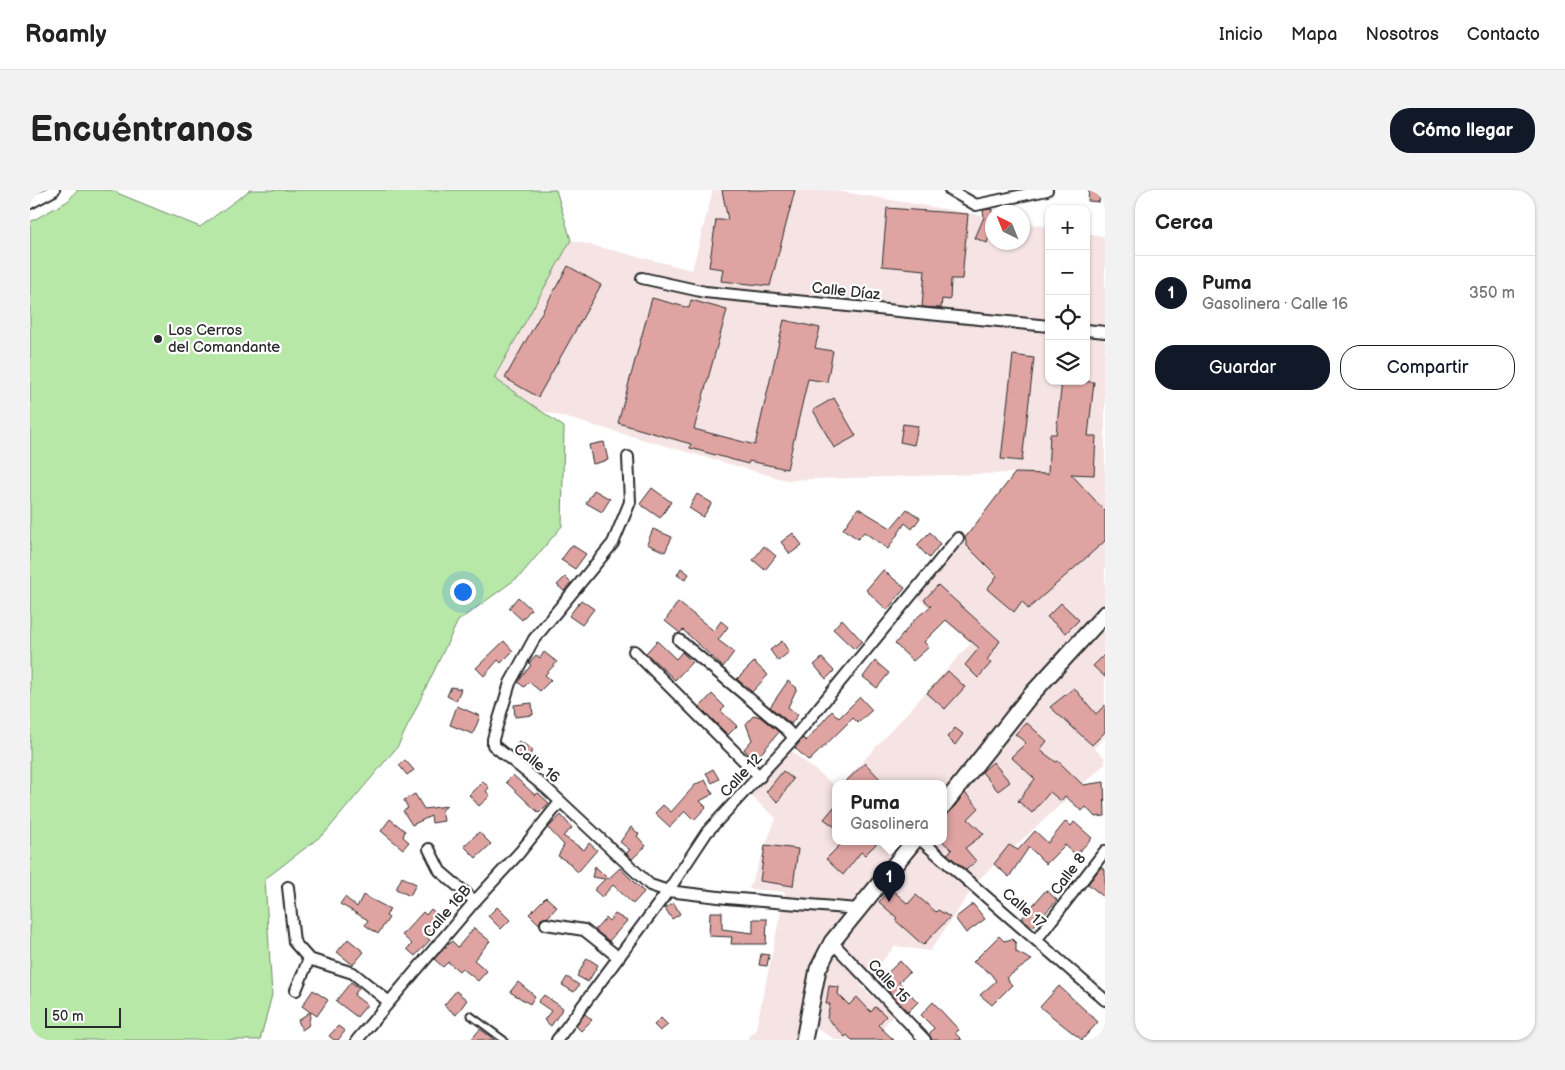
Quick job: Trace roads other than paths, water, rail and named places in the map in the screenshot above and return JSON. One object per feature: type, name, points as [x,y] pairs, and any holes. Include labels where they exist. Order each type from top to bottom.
[{"type":"street","points":[[32,200],[54,190]]},
{"type":"street","points":[[950,190],[976,205],[1047,190]]},
{"type":"street","name":"Calle Díaz","points":[[642,278],[705,292],[1045,326]]},
{"type":"street","points":[[1090,330],[1105,332]]},
{"type":"street","name":"Calle 16","points":[[628,457],[630,502],[613,544],[534,639],[510,684],[493,739],[496,750],[560,802],[650,885],[668,891],[727,898],[858,909]]},
{"type":"street","name":"Calle 12","points":[[557,1040],[668,891],[708,832],[760,778],[958,538]]},
{"type":"street","points":[[947,801],[1030,697],[1105,614]]},
{"type":"street","points":[[679,640],[787,730],[794,738]]},
{"type":"street","points":[[634,651],[760,778]]},
{"type":"street","name":"Calle 16B","points":[[356,1040],[520,852],[560,802]]},
{"type":"street","points":[[804,1040],[818,969],[832,942],[911,845]]},
{"type":"street","name":"Calle 17","points":[[927,845],[1105,1000]]},
{"type":"street","points":[[429,849],[440,872],[475,902]]},
{"type":"street","name":"Calle 8","points":[[1037,939],[1105,851]]},
{"type":"street","points":[[288,887],[294,942],[309,959],[353,973],[389,1002]]},
{"type":"street","points":[[546,924],[584,930],[618,957]]},
{"type":"street","name":"Calle 15","points":[[832,942],[925,1040]]},
{"type":"street","points":[[296,990],[309,959]]},
{"type":"lane","points":[[470,1015],[504,1040]]},
{"type":"place","name":"Los Cerros del Comandante","points":[[158,339]]},
{"type":"place","name":"Puma","points":[[889,902]]}]
